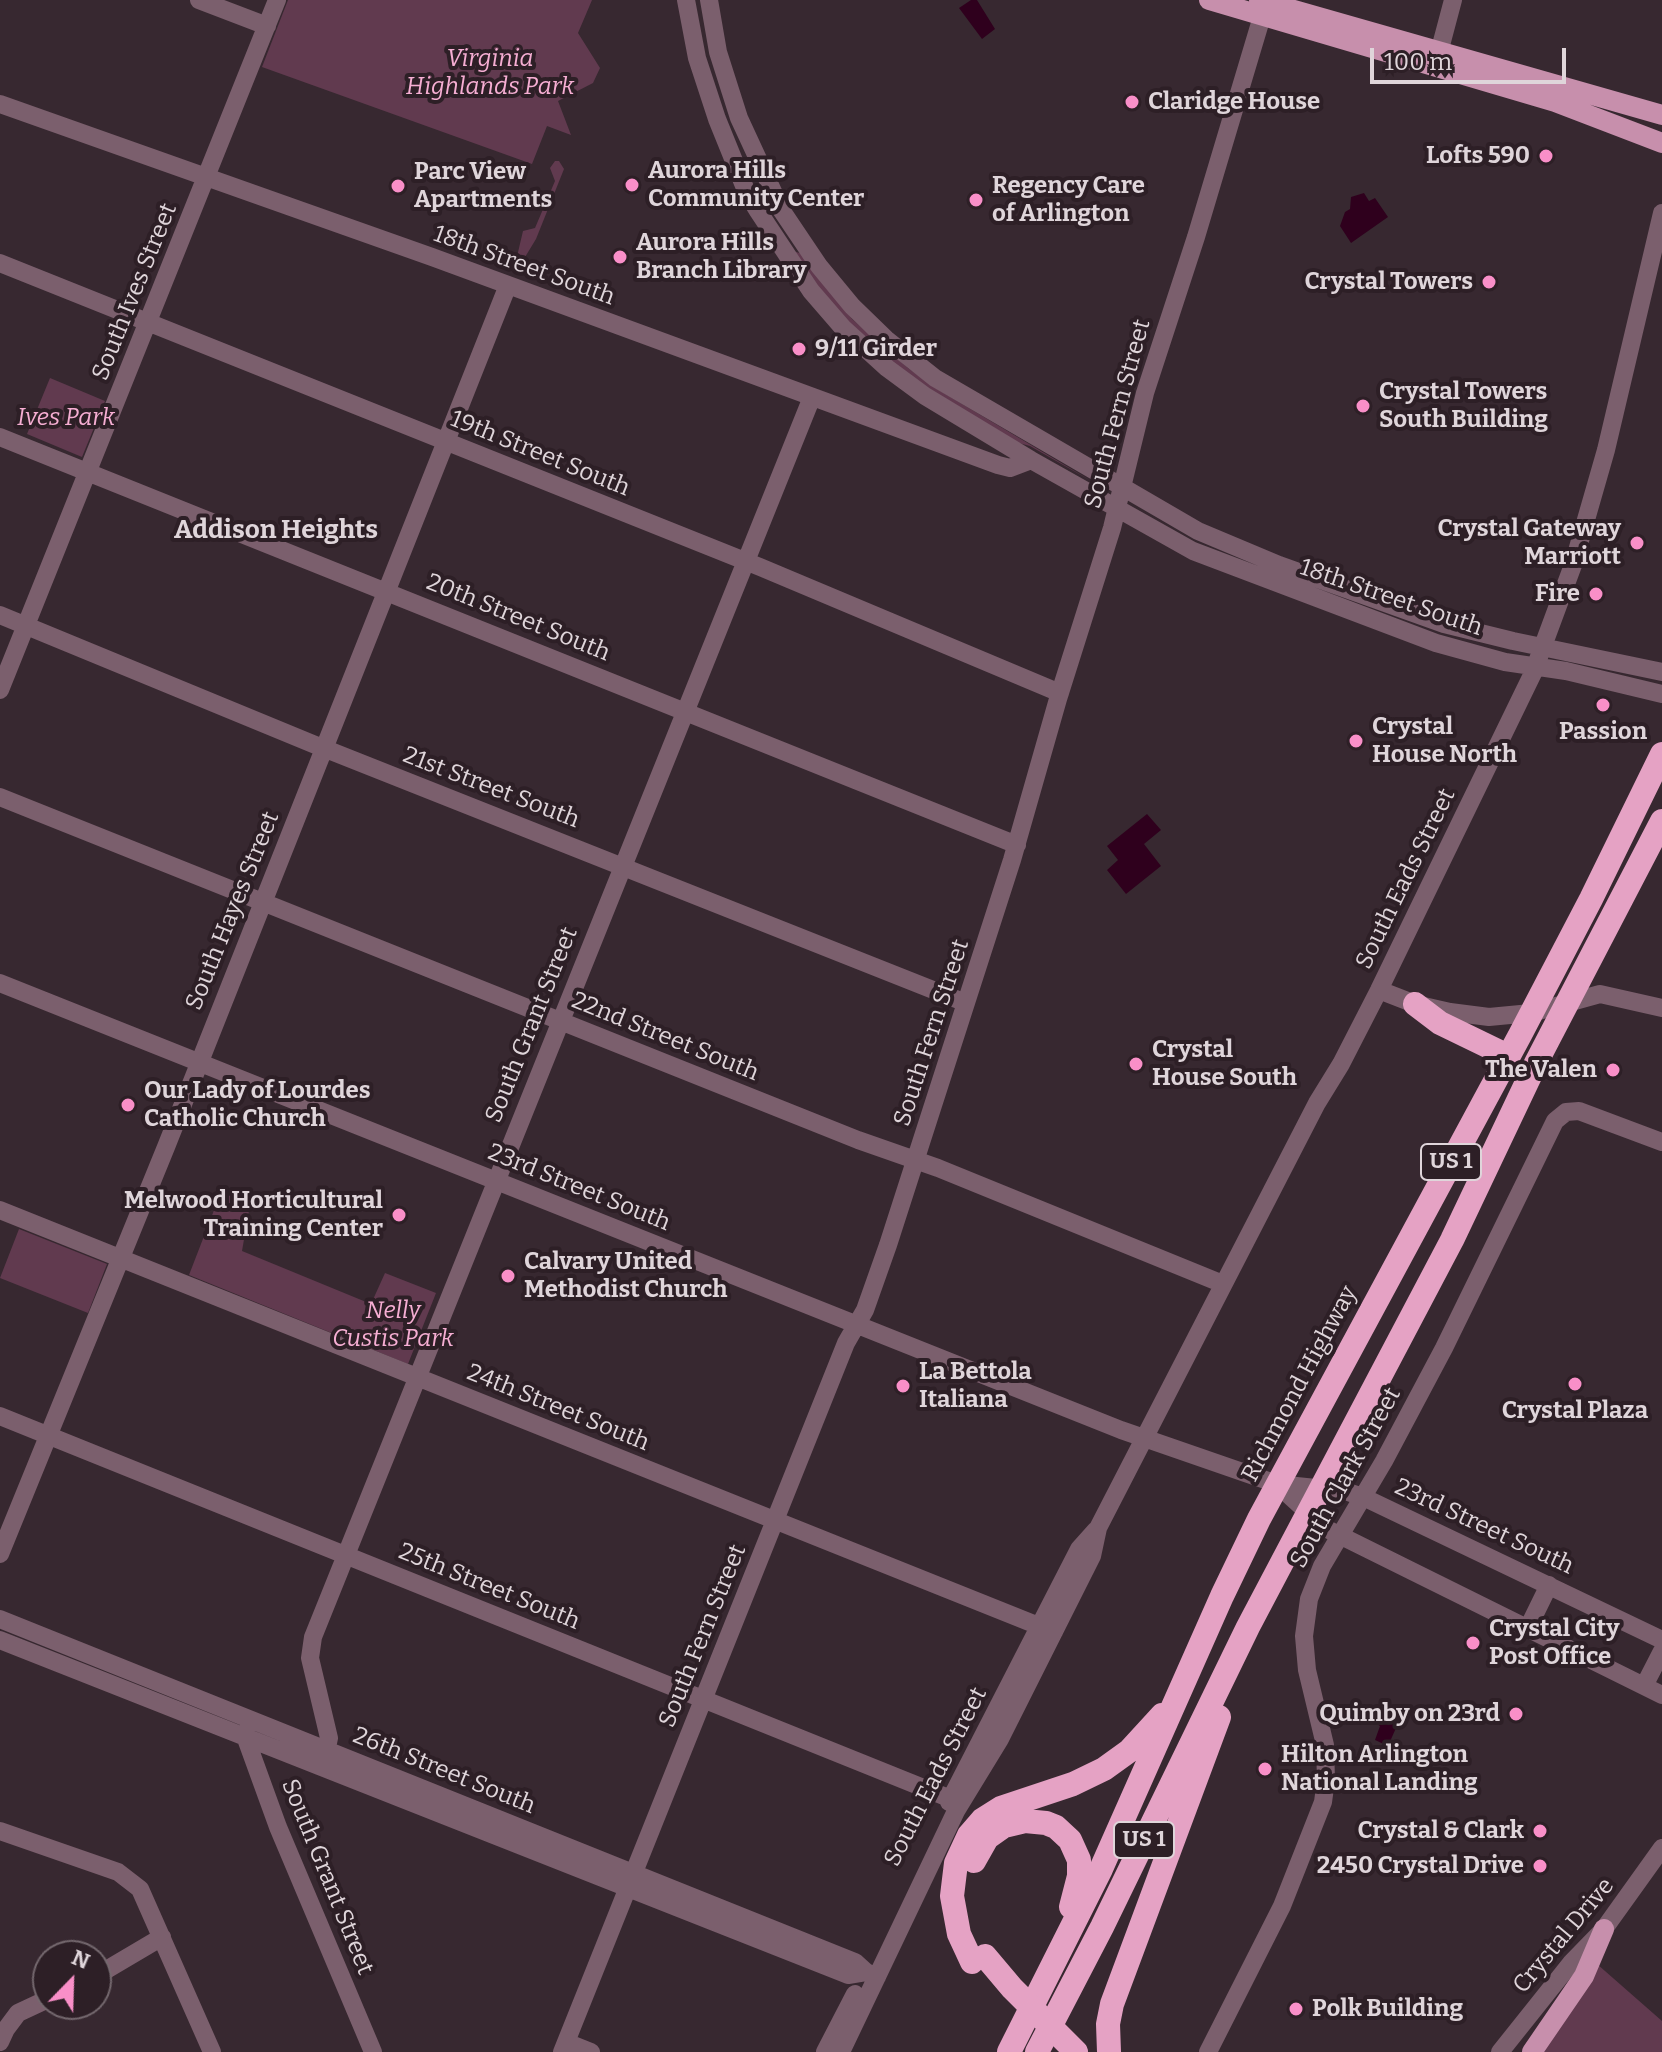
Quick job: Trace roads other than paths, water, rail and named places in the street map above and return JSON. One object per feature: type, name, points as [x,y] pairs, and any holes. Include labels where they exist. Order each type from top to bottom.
[{"type":"highway","name":"Richmond Highway","points":[[1037,2052],[1102,1927],[1248,1627],[1300,1494],[1508,1056],[1662,754]]},
{"type":"highway","name":"Richmond Highway","points":[[1009,2052],[1060,1955],[1121,1827],[1222,1596],[1300,1494],[1452,1240],[1537,1061],[1662,821]]},
{"type":"highway","points":[[1415,1004],[1440,1023],[1508,1056]]},
{"type":"highway","points":[[1176,1772],[1191,1707],[1300,1494]]},
{"type":"highway","points":[[1109,2052],[1108,2024],[1112,2004],[1220,1714],[1248,1627]]},
{"type":"highway","points":[[1076,2052],[979,1959],[959,1934],[952,1896],[956,1863],[975,1827],[1001,1808],[1073,1784],[1104,1769],[1142,1739],[1176,1698]]},
{"type":"highway","points":[[1055,2052],[995,1995],[979,1959],[968,1903],[972,1866],[981,1846],[1004,1826],[1025,1821],[1046,1823],[1064,1832],[1075,1849],[1079,1876],[1060,1955]]},
{"type":"main road","points":[[1209,0],[1263,5],[1438,59],[1662,143]]},
{"type":"main road","points":[[1438,59],[1662,115]]},
{"type":"main road","points":[[1532,2052],[1584,1976],[1604,1929]]},
{"type":"street","points":[[199,0],[267,26]]},
{"type":"street","name":"South Ives Street","points":[[0,690],[277,0]]},
{"type":"street","points":[[686,0],[697,58],[734,162],[758,211],[811,291],[843,328],[887,368],[925,396],[1118,509]]},
{"type":"street","points":[[709,0],[718,52],[739,118],[782,211],[834,287],[886,339],[935,378],[1123,488]]},
{"type":"street","points":[[1438,59],[1453,0]]},
{"type":"street","name":"South Fern Street","points":[[564,2047],[846,1343],[867,1305],[1017,845],[1060,693],[1118,509],[1145,393],[1196,237],[1263,5]]},
{"type":"street","name":"18th Street South","points":[[0,104],[508,285],[998,465],[1010,468],[1031,460]]},
{"type":"street","name":"South Eads Street","points":[[841,2052],[872,1974],[956,1800],[1047,1630],[1079,1549],[1098,1528],[1317,1103],[1341,1064],[1536,666],[1573,565],[1606,450],[1662,213]]},
{"type":"street","name":"19th Street South","points":[[0,263],[744,562],[1060,693]]},
{"type":"street","name":"South Hayes Street","points":[[0,1554],[508,285]]},
{"type":"street","name":"South Grant Street","points":[[324,1758],[329,1738],[310,1658],[313,1637],[812,397]]},
{"type":"street","name":"20th Street South","points":[[0,437],[1017,845]]},
{"type":"street","name":"18th Street South","points":[[1123,488],[1198,531],[1308,576],[1444,624],[1662,672]]},
{"type":"street","name":"18th Street South","points":[[1118,509],[1193,551],[1409,633],[1505,662],[1662,694]]},
{"type":"street","name":"21st Street South","points":[[0,615],[324,748],[966,1003]]},
{"type":"street","name":"22nd Street South","points":[[0,797],[1223,1284]]},
{"type":"street","name":"23rd Street South","points":[[0,983],[1144,1438],[1300,1494],[1345,1491],[1363,1497],[1662,1640]]},
{"type":"street","points":[[1379,990],[1415,1004],[1489,1017],[1531,1013],[1600,994],[1662,1008]]},
{"type":"street","name":"South Clark Street","points":[[1208,2052],[1278,1913],[1321,1810],[1327,1757],[1307,1670],[1305,1624],[1317,1576],[1444,1348],[1555,1121],[1566,1112],[1579,1111],[1662,1142]]},
{"type":"street","name":"24th Street South","points":[[0,1210],[1047,1630]]},
{"type":"street","name":"25th Street South","points":[[0,1416],[956,1800]]},
{"type":"street","name":"23rd Street South","points":[[1300,1494],[1325,1528],[1662,1695]]},
{"type":"street","points":[[1528,1628],[1549,1585]]},
{"type":"street","name":"26th Street South","points":[[0,1619],[247,1728]]},
{"type":"street","name":"26th Street South","points":[[0,1640],[247,1728],[631,1881],[855,1962],[872,1974]]},
{"type":"street","points":[[1644,1686],[1662,1651]]},
{"type":"street","name":"South Grant Street","points":[[247,1728],[278,1827],[373,2052]]},
{"type":"street","points":[[0,1831],[118,1872],[140,1889],[212,2052]]},
{"type":"street","name":"Crystal Drive","points":[[1500,2052],[1571,1963],[1604,1929],[1662,1848]]},
{"type":"street","points":[[112,1967],[162,1937]]},
{"type":"street","name":"South Eads Street","points":[[825,2052],[872,1974]]},
{"type":"street","points":[[0,2042],[18,2013],[32,2006]]},
{"type":"street","points":[[564,2047],[591,2052]]},
{"type":"place","name":"Claridge House","points":[[1132,102]]},
{"type":"place","name":"Lofts 590","points":[[1546,156]]},
{"type":"place","name":"Aurora Hills Community Center","points":[[632,185]]},
{"type":"place","name":"Parc View Apartments","points":[[398,186]]},
{"type":"place","name":"Regency Care of Arlington","points":[[976,200]]},
{"type":"place","name":"Aurora Hills Branch Library","points":[[620,257]]},
{"type":"place","name":"Crystal Towers","points":[[1489,282]]},
{"type":"place","name":"9/11 Girder","points":[[799,349]]},
{"type":"place","name":"Crystal Towers South Building","points":[[1363,406]]},
{"type":"place","name":"Crystal Gateway Marriott","points":[[1637,543]]},
{"type":"place","name":"Fire","points":[[1596,594]]},
{"type":"place","name":"Passion","points":[[1603,705]]},
{"type":"place","name":"Crystal House North","points":[[1356,741]]},
{"type":"place","name":"Crystal House South","points":[[1136,1064]]},
{"type":"place","name":"The Valen","points":[[1613,1070]]},
{"type":"place","name":"Our Lady of Lourdes Catholic Church","points":[[128,1105]]},
{"type":"place","name":"Melwood Horticultural Training Center","points":[[399,1215]]},
{"type":"place","name":"Calvary United Methodist Church","points":[[508,1276]]},
{"type":"place","name":"Crystal Plaza","points":[[1575,1384]]},
{"type":"place","name":"La Bettola Italiana","points":[[903,1386]]},
{"type":"place","name":"Crystal City Post Office","points":[[1473,1643]]},
{"type":"place","name":"Quimby on 23rd","points":[[1516,1714]]},
{"type":"place","name":"Hilton Arlington National Landing","points":[[1265,1769]]},
{"type":"place","name":"Crystal & Clark","points":[[1540,1831]]},
{"type":"place","name":"2450 Crystal Drive","points":[[1540,1866]]},
{"type":"place","name":"Polk Building","points":[[1296,2009]]},
{"type":"district","name":"Addison Heights","points":[[276,531]]},
{"type":"park label","name":"Virginia Highlands Park","points":[[490,73]]},
{"type":"park label","name":"Ives Park","points":[[66,418]]},
{"type":"park label","name":"Nelly Custis Park","points":[[393,1325]]}]
